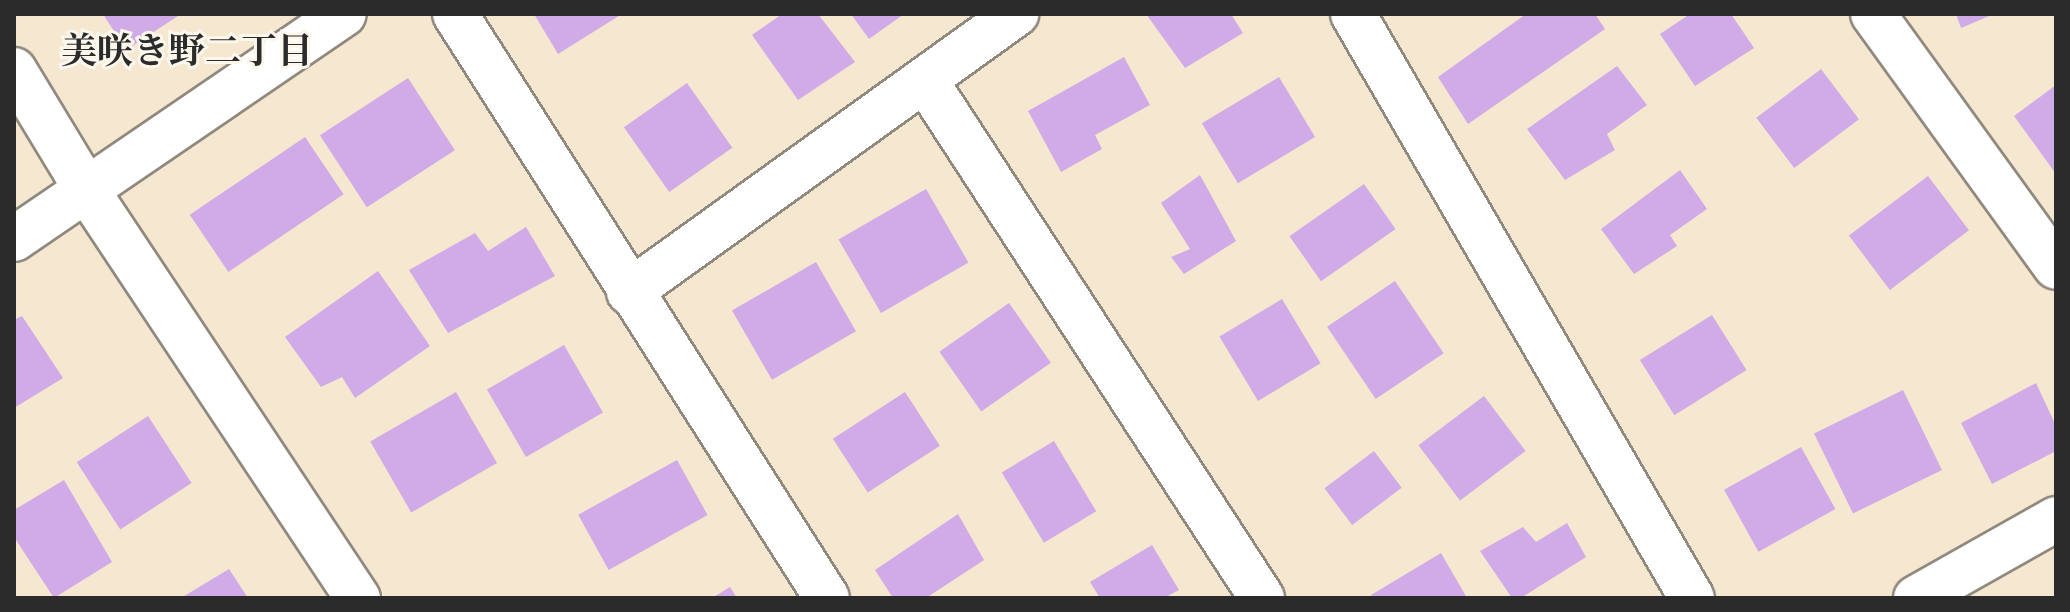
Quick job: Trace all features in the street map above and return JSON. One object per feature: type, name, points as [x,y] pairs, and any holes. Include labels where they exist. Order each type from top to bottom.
[{"type":"street","points":[[14,239],[88,192],[344,14]]},
{"type":"street","points":[[455,14],[629,292],[827,598]]},
{"type":"street","points":[[629,292],[1016,14]]},
{"type":"street","points":[[1353,14],[1692,598]]},
{"type":"street","points":[[1873,14],[2056,267]]},
{"type":"street","points":[[14,70],[88,192],[358,598]]},
{"type":"street","points":[[925,80],[1262,598]]},
{"type":"street","points":[[1916,598],[2056,519]]},
{"type":"building","points":[[103,14],[181,14],[126,50]]},
{"type":"building","points":[[534,14],[622,14],[558,54]]},
{"type":"building","points":[[782,14],[818,14],[855,62],[798,100],[752,35]]},
{"type":"building","points":[[851,14],[904,14],[869,39]]},
{"type":"building","points":[[1146,14],[1231,14],[1243,33],[1185,68]]},
{"type":"building","points":[[1526,14],[1595,14],[1605,29],[1468,124],[1438,77]]},
{"type":"building","points":[[1690,14],[1731,14],[1754,48],[1695,86],[1660,34]]},
{"type":"building","points":[[1956,14],[1994,14],[1961,28]]},
{"type":"building","points":[[1124,57],[1150,105],[1095,135],[1102,149],[1061,172],[1028,111]]},
{"type":"building","points":[[1617,66],[1647,105],[1607,134],[1615,150],[1565,180],[1527,129]]},
{"type":"building","points":[[1821,69],[1859,119],[1794,168],[1756,118]]},
{"type":"building","points":[[1279,77],[1315,137],[1238,183],[1202,123]]},
{"type":"building","points":[[408,78],[455,150],[367,207],[320,135]]},
{"type":"building","points":[[687,83],[732,148],[669,192],[624,127]]},
{"type":"building","points":[[2056,85],[2056,174],[2014,116]]},
{"type":"building","points":[[305,137],[344,194],[228,272],[190,215]]},
{"type":"building","points":[[1680,170],[1707,209],[1670,235],[1677,246],[1634,274],[1601,229]]},
{"type":"building","points":[[1200,175],[1236,241],[1184,274],[1171,257],[1190,249],[1161,203]]},
{"type":"building","points":[[1928,176],[1969,230],[1890,290],[1849,236]]},
{"type":"building","points":[[1364,184],[1396,229],[1321,281],[1289,236]]},
{"type":"building","points":[[926,189],[968,263],[881,313],[839,240]]},
{"type":"building","points":[[526,227],[555,276],[448,333],[409,270],[475,233],[488,251]]},
{"type":"building","points":[[816,262],[856,331],[772,380],[732,310]]},
{"type":"building","points":[[378,271],[430,346],[355,398],[342,377],[321,387],[285,337]]},
{"type":"building","points":[[1395,281],[1444,353],[1376,399],[1327,327]]},
{"type":"building","points":[[1282,299],[1321,363],[1258,401],[1219,337]]},
{"type":"building","points":[[1009,303],[1051,363],[981,412],[939,352]]},
{"type":"building","points":[[1712,315],[1746,370],[1674,415],[1640,360]]},
{"type":"building","points":[[22,316],[63,378],[14,408],[14,320]]},
{"type":"building","points":[[564,345],[603,413],[526,457],[487,390]]},
{"type":"building","points":[[2036,383],[2056,426],[2056,451],[1992,484],[1961,423]]},
{"type":"building","points":[[1903,390],[1942,470],[1853,513],[1814,433]]},
{"type":"building","points":[[456,392],[497,463],[411,513],[370,442]]},
{"type":"building","points":[[905,392],[940,446],[868,493],[833,439]]},
{"type":"building","points":[[1484,396],[1526,451],[1460,500],[1419,445]]},
{"type":"building","points":[[148,416],[192,483],[120,529],[77,462]]},
{"type":"building","points":[[1054,441],[1096,511],[1044,543],[1002,472]]},
{"type":"building","points":[[1801,447],[1835,509],[1758,552],[1724,490]]},
{"type":"building","points":[[1374,451],[1402,488],[1352,525],[1324,488]]},
{"type":"building","points":[[677,460],[708,515],[609,570],[578,515]]},
{"type":"building","points":[[64,480],[112,562],[54,598],[14,537],[14,510]]},
{"type":"building","points":[[958,514],[984,560],[926,598],[893,598],[875,570]]},
{"type":"building","points":[[1567,523],[1586,557],[1521,598],[1512,598],[1480,551],[1523,527],[1536,542]]},
{"type":"building","points":[[1152,545],[1179,590],[1164,598],[1100,598],[1090,582]]},
{"type":"building","points":[[1441,553],[1467,598],[1372,598],[1371,595]]},
{"type":"building","points":[[229,569],[248,598],[181,598]]},
{"type":"building","points":[[730,587],[737,598],[712,598]]},
{"type":"district","name":"美咲き野二丁目","points":[[187,52]]}]
